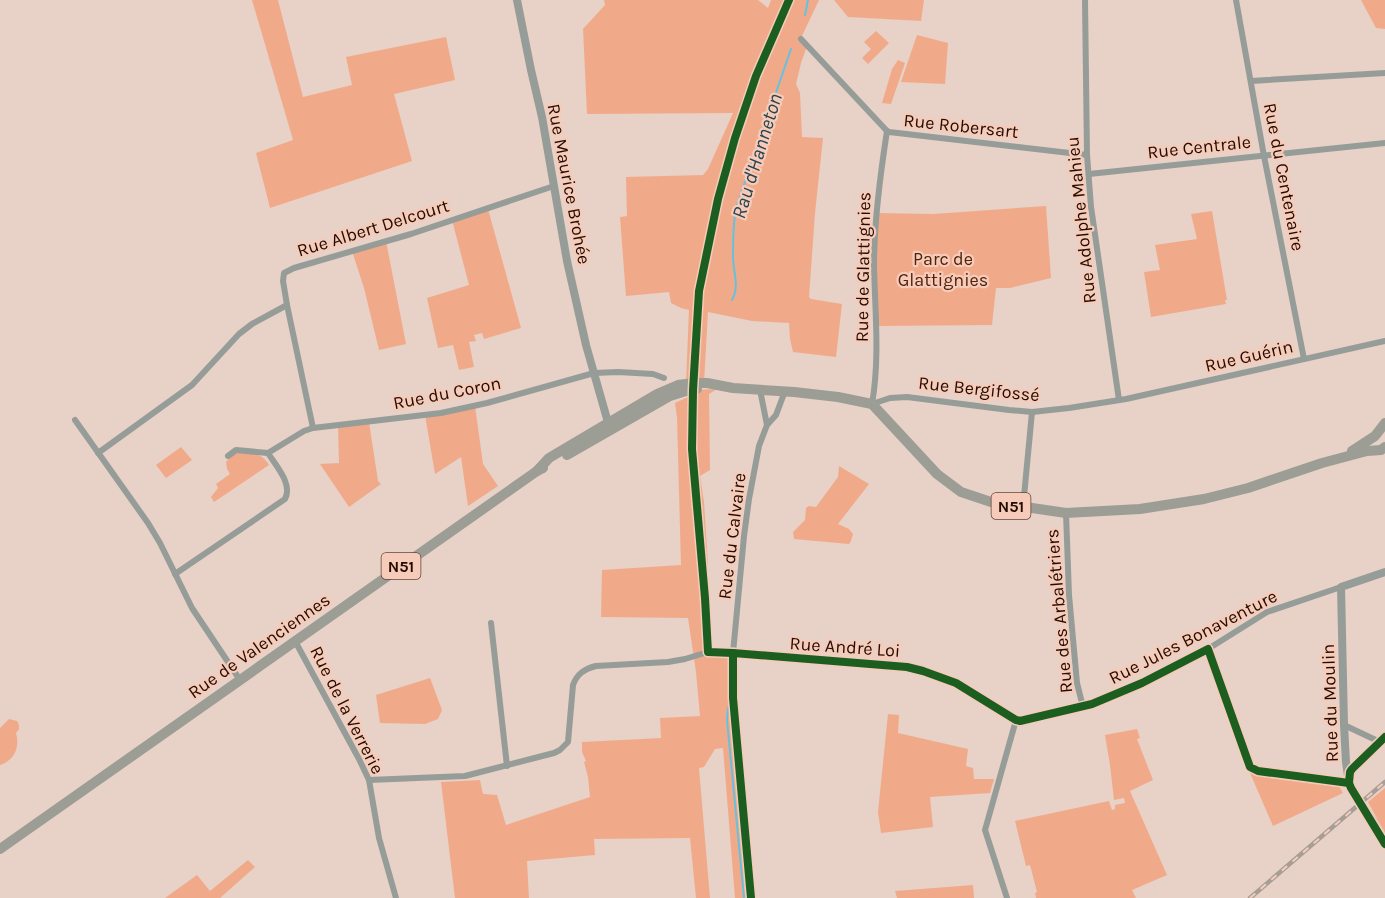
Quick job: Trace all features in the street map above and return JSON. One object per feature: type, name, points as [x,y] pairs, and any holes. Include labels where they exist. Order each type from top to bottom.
[{"type":"main road","name":"Rue de Valenciennes","points":[[0,849],[537,471],[609,427],[694,386],[760,390]]},
{"type":"main road","name":"N51","points":[[760,390],[838,397],[872,404],[937,474],[961,492],[1001,504],[1066,513],[1126,510],[1197,500],[1248,488],[1332,460],[1382,449]]},
{"type":"main road","name":"N51","points":[[1332,460],[1378,437],[1385,423]]},
{"type":"main road","points":[[1378,437],[1372,445],[1382,449]]},
{"type":"street","name":"Rue Maurice Brohée","points":[[517,0],[542,117],[567,261],[586,345],[609,427]]},
{"type":"street","name":"Rue Adolphe Mahieu","points":[[1085,0],[1087,155],[1091,207],[1119,400]]},
{"type":"street","name":"Rue du Centenaire","points":[[1236,0],[1304,359]]},
{"type":"street","name":"Rue Robersart","points":[[801,39],[886,131],[1087,155]]},
{"type":"street","points":[[1251,81],[1385,73]]},
{"type":"street","name":"Rue de Glattignies","points":[[872,404],[877,355],[874,271],[876,213],[886,131]]},
{"type":"street","name":"Rue Centrale","points":[[1089,174],[1385,143]]},
{"type":"street","name":"Rue Albert Delcourt","points":[[314,428],[287,305],[284,273],[294,268],[411,234],[554,186]]},
{"type":"street","points":[[98,453],[192,385],[239,334],[252,324],[287,305]]},
{"type":"street","name":"Rue Guérin","points":[[1119,400],[1385,341]]},
{"type":"street","points":[[594,373],[653,374],[664,378]]},
{"type":"street","name":"Rue du Coron","points":[[268,453],[304,431],[314,428],[441,413],[594,373]]},
{"type":"street","name":"Rue du Calvaire","points":[[760,390],[766,425]]},
{"type":"street","name":"Rue du Calvaire","points":[[734,653],[749,499],[759,446],[766,425],[776,415],[785,391]]},
{"type":"street","name":"Rue Bergifossé","points":[[872,404],[890,398],[907,397],[1032,412],[1119,400]]},
{"type":"street","points":[[1023,507],[1032,412]]},
{"type":"street","points":[[75,420],[148,523],[192,608],[240,680]]},
{"type":"street","points":[[175,574],[285,499],[288,493],[287,483],[268,453],[236,450],[228,456]]},
{"type":"street","name":"Rue des Arbalétriers","points":[[1066,513],[1069,595],[1077,683],[1083,707]]},
{"type":"street","name":"Rue Jules Bonaventure","points":[[1083,707],[1142,683],[1208,650],[1267,612],[1385,572]]},
{"type":"street","name":"Rue du Moulin","points":[[1341,587],[1344,725],[1349,783],[1385,844]]},
{"type":"street","points":[[491,623],[507,766]]},
{"type":"street","name":"Rue de la Verrerie","points":[[295,641],[369,780],[379,838],[396,898]]},
{"type":"street","points":[[1208,650],[1250,767],[1258,771],[1349,783],[1352,769],[1382,739],[1344,725]]},
{"type":"street","name":"Rue André Loi","points":[[369,780],[465,776],[554,753],[568,742],[573,685],[575,678],[585,670],[596,666],[668,662],[708,652],[893,665],[915,669],[956,683],[1017,720]]},
{"type":"street","points":[[1006,898],[985,830],[1017,720],[1024,721],[1083,707]]},
{"type":"green space","points":[[252,0],[278,0],[303,97],[352,85],[346,57],[446,37],[455,80],[394,94],[412,161],[270,208],[256,153],[293,140]]},
{"type":"green space","points":[[604,0],[758,0],[768,8],[771,0],[819,0],[801,38],[807,46],[796,84],[800,93],[802,137],[823,138],[809,297],[842,304],[836,357],[793,352],[789,323],[752,321],[708,312],[704,383],[686,383],[689,310],[671,303],[669,292],[626,296],[620,217],[627,216],[626,177],[703,175],[708,169],[733,113],[587,114],[583,29],[605,5]]},
{"type":"green space","points":[[834,0],[924,0],[921,21],[848,17]]},
{"type":"green space","points":[[1361,0],[1385,0],[1385,29],[1376,28]]},
{"type":"green space","points":[[876,31],[889,43],[868,64],[862,58],[871,49],[864,42]]},
{"type":"green space","points":[[917,35],[948,43],[945,84],[901,82]]},
{"type":"green space","points":[[898,60],[905,63],[891,104],[882,103],[892,69]]},
{"type":"green space","name":"Parc de Glattignies","points":[[1046,206],[1051,278],[1010,288],[996,288],[992,325],[877,326],[876,213],[933,214]]},
{"type":"green space","points":[[488,209],[521,328],[484,339],[482,333],[474,335],[476,341],[469,342],[474,367],[459,370],[453,345],[438,348],[427,298],[469,285],[452,220]]},
{"type":"green space","points":[[1212,211],[1226,304],[1151,317],[1144,272],[1160,270],[1155,245],[1197,239],[1191,214]]},
{"type":"green space","points":[[386,241],[406,344],[379,350],[364,288],[352,251]]},
{"type":"green space","points":[[717,389],[709,394],[710,470],[700,476],[708,564],[703,577],[707,645],[708,652],[733,653],[733,698],[751,898],[735,898],[723,748],[715,749],[704,767],[699,768],[710,898],[696,898],[690,838],[594,839],[595,855],[527,861],[529,898],[455,898],[441,782],[480,780],[483,794],[497,795],[506,825],[590,797],[582,742],[661,738],[660,718],[700,716],[688,618],[601,617],[602,570],[681,565],[675,403],[688,397],[693,399],[693,390]]},
{"type":"green space","points":[[475,406],[483,464],[498,486],[468,506],[461,457],[435,474],[425,415]]},
{"type":"green space","points":[[369,422],[378,481],[381,484],[349,507],[320,464],[339,463],[338,425]]},
{"type":"green space","points":[[181,447],[192,460],[166,478],[156,465]]},
{"type":"green space","points":[[235,453],[260,456],[269,465],[214,502],[211,497],[218,488],[216,484],[230,474],[226,462]]},
{"type":"green space","points":[[839,466],[869,484],[838,524],[849,529],[853,534],[851,541],[849,544],[794,539],[793,532],[805,520],[806,508],[816,507],[838,477]]},
{"type":"green space","points":[[430,678],[442,710],[438,719],[425,724],[380,723],[376,695]]},
{"type":"green space","points":[[888,714],[899,715],[898,733],[968,749],[966,766],[973,768],[974,779],[994,779],[990,793],[930,797],[933,827],[881,833],[878,812]]},
{"type":"green space","points":[[9,719],[17,721],[19,725],[16,733],[17,748],[9,760],[0,765],[0,728]]},
{"type":"green space","points":[[1137,729],[1140,738],[1137,739],[1153,780],[1130,791],[1167,875],[1132,890],[1136,898],[1036,898],[1035,893],[1037,892],[1030,865],[1026,866],[1015,821],[1109,801],[1112,810],[1115,809],[1115,805],[1125,803],[1124,798],[1114,800],[1105,735]]},
{"type":"green space","points":[[1250,773],[1338,784],[1343,793],[1273,826]]},
{"type":"green space","points":[[1385,788],[1385,833],[1368,802]]},
{"type":"green space","points":[[248,860],[255,867],[220,898],[165,898],[197,875],[210,891]]},
{"type":"green space","points":[[973,885],[974,898],[897,898],[895,891]]},
{"type":"waterway","name":"Rau d'Hanneton","points":[[805,15],[808,0]]},
{"type":"waterway","name":"Rau d'Hanneton","points":[[732,300],[736,284],[733,263],[736,208],[791,49]]},
{"type":"waterway","points":[[728,708],[727,720],[744,898]]},
{"type":"railway","points":[[1250,898],[1385,782]]},
{"type":"cycle path","points":[[789,0],[756,76],[735,138],[718,199],[699,291],[692,449],[708,652],[907,667],[956,683],[1020,721],[1092,704],[1142,683],[1208,649],[1250,767],[1258,771],[1349,783]]},
{"type":"cycle path","points":[[733,653],[733,698],[751,898]]},
{"type":"cycle path","points":[[1385,737],[1352,769],[1349,783],[1385,844]]}]
